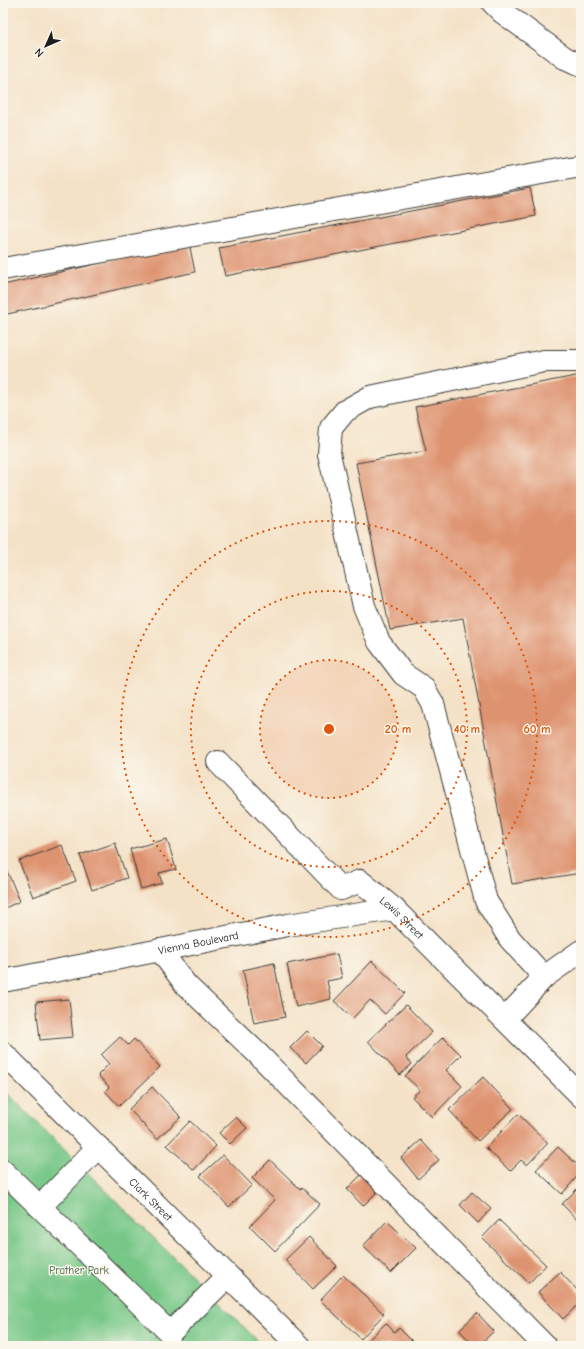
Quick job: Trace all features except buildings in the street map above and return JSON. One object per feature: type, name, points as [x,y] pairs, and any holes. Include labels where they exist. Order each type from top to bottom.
[{"type":"street","points":[[493,3],[502,12],[565,58],[581,65]]},
{"type":"street","points":[[3,269],[581,166]]},
{"type":"street","points":[[544,977],[510,939],[486,901],[433,704],[424,688],[403,674],[379,642],[364,606],[329,454],[331,428],[345,411],[370,397],[544,361],[581,361]]},
{"type":"street","name":"Lewis Street","points":[[218,762],[341,889],[360,881],[394,909],[581,1096]]},
{"type":"street","name":"Vienna Boulevard","points":[[3,981],[288,925],[394,909]]},
{"type":"street","points":[[160,950],[186,985],[258,1054],[545,1346]]},
{"type":"street","points":[[505,1019],[544,977],[581,951]]},
{"type":"street","name":"Clark Street","points":[[3,1053],[299,1346]]},
{"type":"street","points":[[40,1207],[98,1147]]},
{"type":"street","points":[[3,1171],[170,1333],[228,1276]]},
{"type":"green space","name":"Prather Park","points":[[3,1089],[263,1346],[3,1346]]}]
